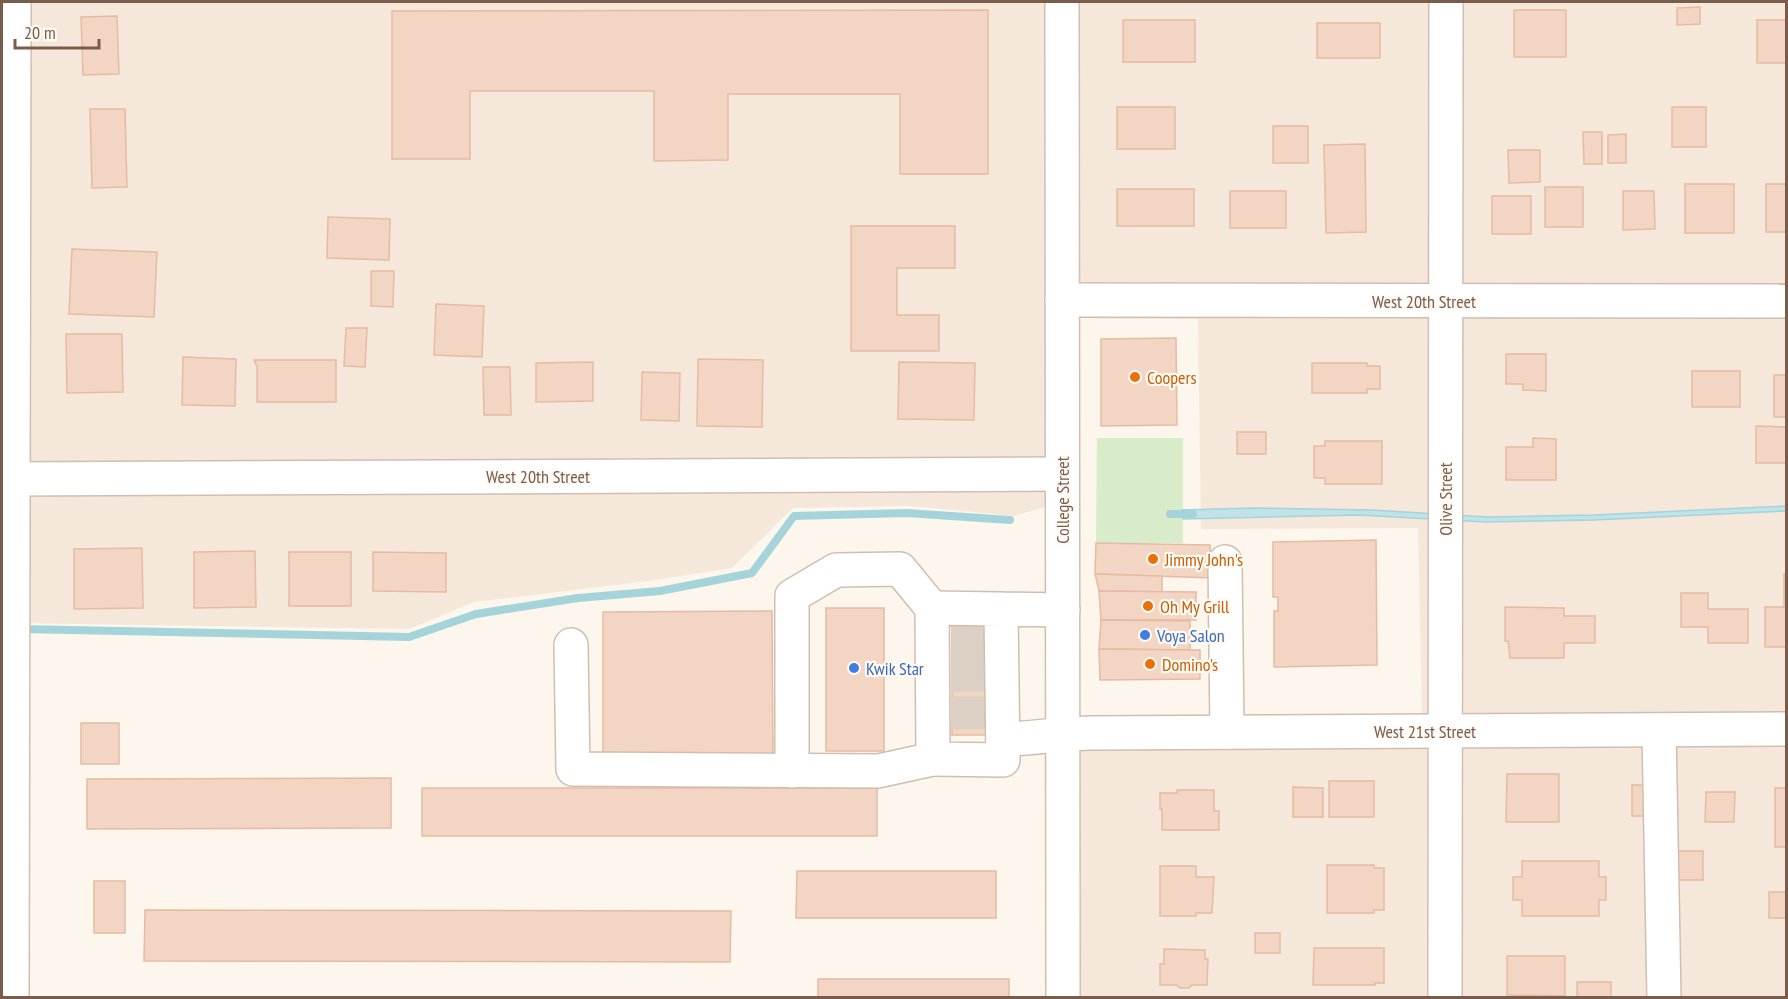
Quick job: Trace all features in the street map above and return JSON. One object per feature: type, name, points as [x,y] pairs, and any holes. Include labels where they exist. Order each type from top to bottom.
[{"type":"street","points":[[12,998],[13,479],[8,202],[14,2]]},
{"type":"street","name":"College Street","points":[[1062,2],[1062,998]]},
{"type":"street","name":"Olive Street","points":[[1444,998],[1446,2]]},
{"type":"street","name":"West 20th Street","points":[[1062,300],[1786,302]]},
{"type":"street","name":"West 20th Street","points":[[13,479],[1062,474]]},
{"type":"street","points":[[1225,562],[1227,732]]},
{"type":"street","points":[[792,771],[792,596],[836,570],[900,568],[932,608],[942,643],[942,713],[933,759]]},
{"type":"street","points":[[932,608],[1062,610]]},
{"type":"street","points":[[571,645],[573,769],[878,771],[933,759],[1003,760],[995,675],[995,643],[1001,609]]},
{"type":"street","name":"West 21st Street","points":[[998,722],[1022,739],[1062,733],[1786,729]]},
{"type":"street","points":[[1659,730],[1664,998]]},
{"type":"shaded area","points":[[2,2],[1786,2],[1786,997],[1078,997],[1074,716],[1422,714],[1418,528],[1201,529],[1198,319],[1079,318],[1079,497],[1014,516],[910,506],[793,508],[732,568],[648,581],[474,602],[409,629],[13,623]]},
{"type":"green space","points":[[1097,438],[1183,438],[1183,543],[1096,543]]},
{"type":"water","points":[[1786,506],[1786,511],[1594,520],[1486,522],[1358,515],[1183,519],[1182,510],[1253,508],[1371,510],[1488,517],[1594,515]]},
{"type":"building","points":[[1700,7],[1700,24],[1677,25],[1677,8]]},
{"type":"building","points":[[988,10],[988,174],[900,174],[900,94],[728,94],[728,160],[654,161],[654,91],[470,91],[470,159],[392,159],[392,11]]},
{"type":"building","points":[[1514,10],[1566,10],[1566,57],[1514,57]]},
{"type":"building","points":[[117,16],[119,74],[83,75],[81,17]]},
{"type":"building","points":[[1123,20],[1195,20],[1195,62],[1123,62]]},
{"type":"building","points":[[1757,20],[1786,20],[1786,63],[1757,63]]},
{"type":"building","points":[[1317,23],[1380,23],[1380,58],[1317,58]]},
{"type":"building","points":[[1117,107],[1175,107],[1175,149],[1117,149]]},
{"type":"building","points":[[1672,107],[1706,107],[1706,147],[1672,147]]},
{"type":"building","points":[[90,109],[125,109],[127,187],[92,188]]},
{"type":"building","points":[[1273,126],[1308,126],[1308,163],[1273,163]]},
{"type":"building","points":[[1583,132],[1602,132],[1602,164],[1584,164]]},
{"type":"building","points":[[1626,134],[1626,163],[1608,163],[1608,135]]},
{"type":"building","points":[[1365,144],[1366,232],[1326,233],[1324,145]]},
{"type":"building","points":[[1508,150],[1540,150],[1540,182],[1509,183]]},
{"type":"building","points":[[1685,184],[1734,184],[1734,233],[1685,233]]},
{"type":"building","points":[[1766,184],[1786,184],[1786,232],[1766,232]]},
{"type":"building","points":[[1545,187],[1583,187],[1583,227],[1545,227]]},
{"type":"building","points":[[1117,189],[1194,189],[1194,226],[1117,226]]},
{"type":"building","points":[[1230,191],[1286,191],[1286,228],[1230,228]]},
{"type":"building","points":[[1623,191],[1654,191],[1655,229],[1623,230]]},
{"type":"building","points":[[1492,196],[1531,196],[1531,234],[1492,234]]},
{"type":"building","points":[[328,217],[390,219],[389,260],[327,258]]},
{"type":"building","points":[[851,226],[955,226],[955,268],[897,268],[897,315],[939,315],[939,351],[851,351]]},
{"type":"building","points":[[72,249],[157,252],[154,317],[69,314]]},
{"type":"building","points":[[371,271],[394,271],[393,307],[371,306]]},
{"type":"building","points":[[436,304],[484,306],[482,357],[434,355]]},
{"type":"building","points":[[346,328],[367,328],[365,367],[344,366]]},
{"type":"building","points":[[66,334],[122,334],[123,392],[67,393]]},
{"type":"building","points":[[1176,338],[1177,425],[1101,426],[1101,339]]},
{"type":"building","points":[[1506,354],[1546,354],[1546,391],[1523,390],[1523,384],[1506,384]]},
{"type":"building","points":[[183,357],[236,359],[235,406],[182,405]]},
{"type":"building","points":[[698,359],[763,360],[762,427],[697,426]]},
{"type":"building","points":[[254,360],[336,360],[336,402],[257,402],[257,367]]},
{"type":"building","points":[[593,362],[593,401],[536,402],[536,363]]},
{"type":"building","points":[[899,362],[975,363],[974,420],[898,419]]},
{"type":"building","points":[[1312,363],[1367,363],[1367,366],[1380,366],[1380,389],[1367,389],[1367,393],[1312,393]]},
{"type":"building","points":[[483,367],[510,367],[511,415],[484,415]]},
{"type":"building","points":[[1692,371],[1740,371],[1740,407],[1692,407]]},
{"type":"building","points":[[642,372],[680,373],[679,421],[641,420]]},
{"type":"building","points":[[1774,375],[1786,375],[1786,417],[1774,417]]},
{"type":"building","points":[[1756,426],[1786,427],[1786,463],[1756,463]]},
{"type":"building","points":[[1237,432],[1266,432],[1266,454],[1237,454]]},
{"type":"building","points":[[1533,438],[1556,439],[1556,480],[1506,480],[1506,447],[1533,447]]},
{"type":"building","points":[[1325,441],[1382,441],[1382,484],[1325,484],[1325,478],[1314,478],[1314,446],[1325,446]]},
{"type":"building","points":[[1376,540],[1377,665],[1274,667],[1274,611],[1278,611],[1278,597],[1273,597],[1273,542]]},
{"type":"building","name":"Jimmy John's","points":[[1096,543],[1210,545],[1212,578],[1095,574]]},
{"type":"building","points":[[142,548],[143,608],[74,609],[74,549]]},
{"type":"building","points":[[255,551],[256,607],[194,608],[194,552]]},
{"type":"building","points":[[289,552],[351,552],[351,606],[289,606]]},
{"type":"building","points":[[373,552],[446,553],[446,592],[373,591]]},
{"type":"building","points":[[1095,574],[1162,576],[1162,592],[1099,591]]},
{"type":"building","points":[[1784,574],[1786,574],[1786,647],[1765,647],[1765,607],[1784,607]]},
{"type":"building","name":"Oh My Grill","points":[[1099,591],[1196,592],[1196,620],[1101,620]]},
{"type":"building","points":[[1681,593],[1708,593],[1708,609],[1748,609],[1748,643],[1708,643],[1708,627],[1681,627]]},
{"type":"building","points":[[1505,607],[1564,608],[1564,616],[1595,616],[1595,643],[1564,643],[1564,658],[1510,658],[1508,641],[1505,641]]},
{"type":"building","points":[[826,608],[884,608],[884,751],[826,751]]},
{"type":"building","points":[[772,611],[773,763],[603,764],[603,612]]},
{"type":"building","points":[[952,620],[988,620],[988,735],[952,735]]},
{"type":"building","name":"Voya Salon","points":[[1101,620],[1190,621],[1190,650],[1099,649]]},
{"type":"building","name":"Domino's","points":[[1099,649],[1200,650],[1200,679],[1100,680]]},
{"type":"building","points":[[81,723],[119,723],[119,764],[81,764]]},
{"type":"building","points":[[1507,774],[1559,774],[1559,822],[1506,822]]},
{"type":"building","points":[[391,778],[391,828],[87,829],[87,779]]},
{"type":"building","points":[[1329,781],[1374,781],[1374,817],[1329,817]]},
{"type":"building","points":[[1632,785],[1652,785],[1652,816],[1632,816]]},
{"type":"building","points":[[1293,787],[1323,788],[1323,817],[1293,817]]},
{"type":"building","points":[[422,788],[877,788],[877,836],[422,836]]},
{"type":"building","points":[[1775,788],[1786,788],[1786,847],[1775,847]]},
{"type":"building","points":[[1177,790],[1214,790],[1214,811],[1219,811],[1219,830],[1162,830],[1160,793],[1177,793]]},
{"type":"building","points":[[1706,792],[1735,792],[1734,822],[1705,822]]},
{"type":"building","points":[[1674,851],[1703,851],[1703,880],[1673,880]]},
{"type":"building","points":[[1522,861],[1599,861],[1599,877],[1606,877],[1606,900],[1599,900],[1599,916],[1522,916],[1522,900],[1513,900],[1513,877],[1522,877]]},
{"type":"building","points":[[1327,865],[1374,865],[1374,868],[1384,868],[1384,910],[1374,910],[1374,913],[1327,913]]},
{"type":"building","points":[[1160,866],[1196,866],[1196,877],[1214,877],[1212,913],[1196,913],[1196,916],[1160,916]]},
{"type":"building","points":[[797,871],[996,871],[996,918],[796,918]]},
{"type":"building","points":[[94,881],[125,881],[125,933],[94,933]]},
{"type":"building","points":[[1769,892],[1786,892],[1786,918],[1769,918]]},
{"type":"building","points":[[145,910],[731,911],[730,962],[144,961]]},
{"type":"building","points":[[1255,933],[1280,933],[1280,953],[1255,953]]},
{"type":"building","points":[[1314,948],[1384,948],[1384,983],[1313,985]]},
{"type":"building","points":[[1164,949],[1205,950],[1205,959],[1208,959],[1207,985],[1180,988],[1176,985],[1160,985],[1160,964],[1164,964]]},
{"type":"building","points":[[1507,956],[1565,956],[1565,996],[1507,995]]},
{"type":"building","points":[[818,979],[1009,979],[1009,998],[818,998]]},
{"type":"building","points":[[1577,982],[1611,982],[1611,998],[1577,998]]},
{"type":"waterway","points":[[20,629],[409,637],[476,614],[578,598],[660,591],[752,573],[794,516],[907,513],[1010,520]]},
{"type":"waterway","points":[[1170,514],[1193,514]]},
{"type":"tunnel","points":[[952,643],[988,643]]},
{"type":"tunnel","points":[[952,675],[988,675]]},
{"type":"tunnel","points":[[952,713],[988,713]]},
{"type":"place","name":"Coopers","points":[[1135,377]]},
{"type":"place","name":"Jimmy John's","points":[[1153,559]]},
{"type":"place","name":"Oh My Grill","points":[[1148,606]]},
{"type":"place","name":"Voya Salon","points":[[1145,635]]},
{"type":"place","name":"Domino's","points":[[1150,664]]},
{"type":"place","name":"Kwik Star","points":[[854,668]]}]
